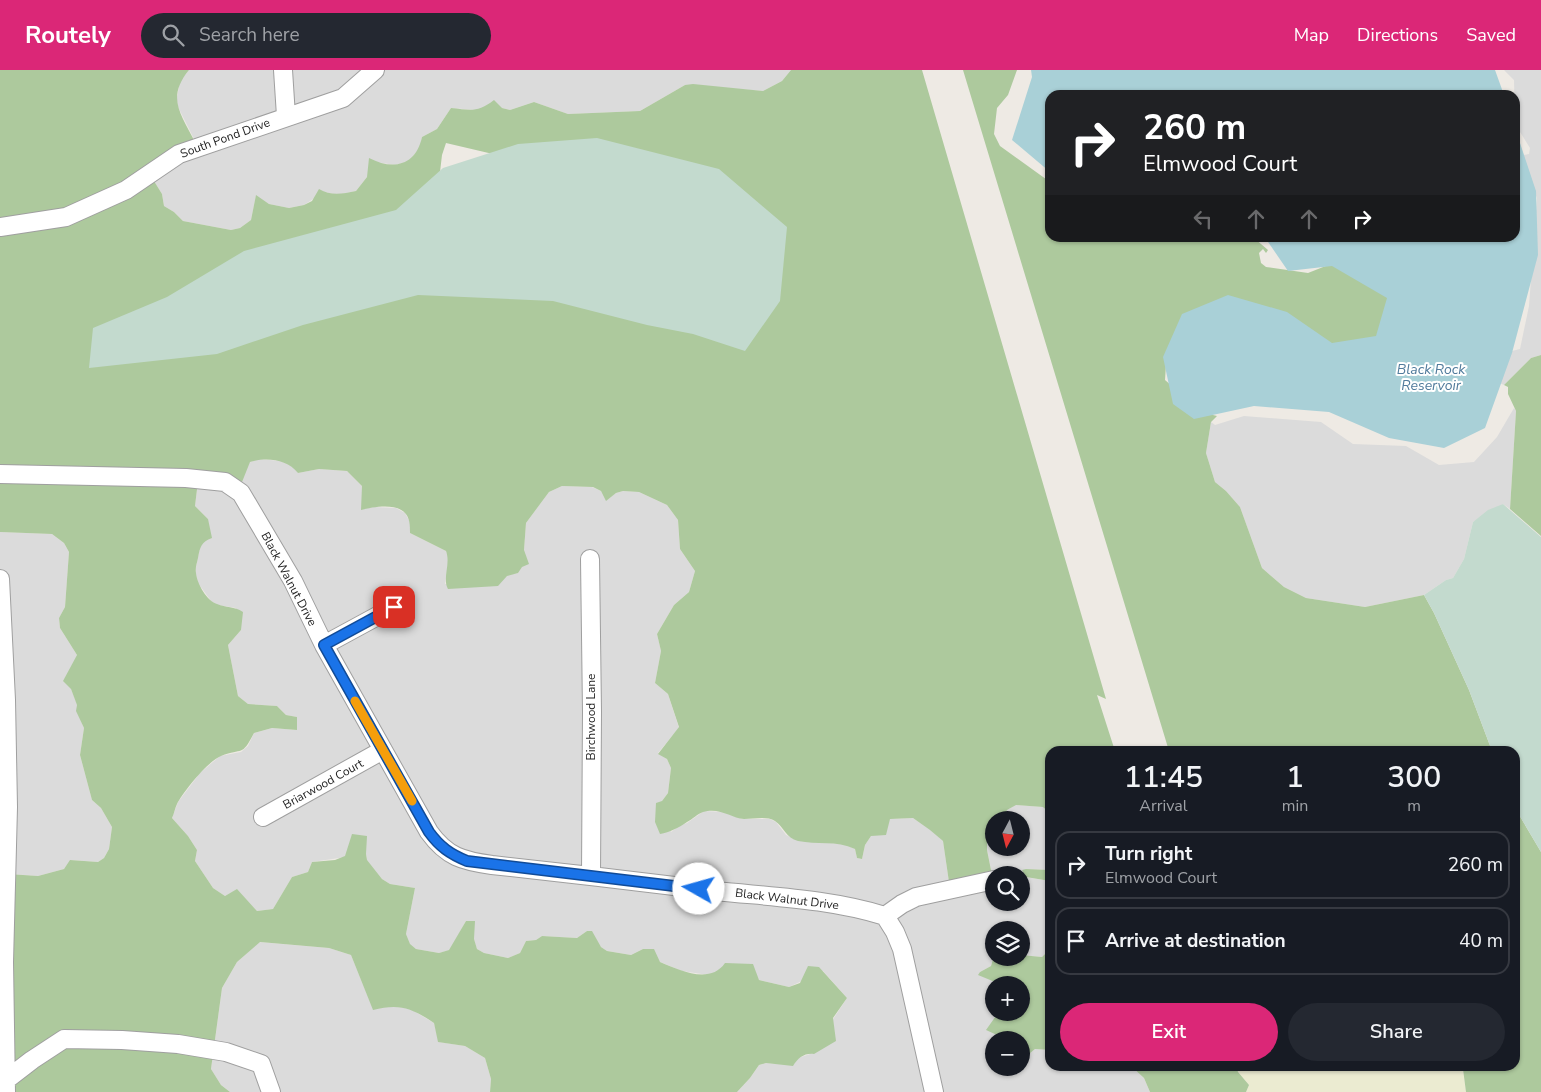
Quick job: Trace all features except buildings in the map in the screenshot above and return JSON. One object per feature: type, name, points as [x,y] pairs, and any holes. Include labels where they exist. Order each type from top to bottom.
[{"type":"street","name":"South Pond Drive","points":[[283,70],[286,116]]},
{"type":"street","name":"South Pond Drive","points":[[0,227],[66,217],[126,190],[179,154],[343,98],[375,70]]},
{"type":"street","name":"Black Walnut Drive","points":[[0,474],[186,478],[225,482],[241,493],[292,581],[324,645],[429,832],[438,845],[451,854],[467,861],[811,900],[860,909],[885,916]]},
{"type":"street","name":"Birchwood Lane","points":[[590,558],[592,712],[591,876]]},
{"type":"street","points":[[0,579],[6,700],[8,807],[2,962],[6,1086]]},
{"type":"street","points":[[324,645],[394,607]]},
{"type":"street","name":"Briarwood Court","points":[[263,817],[382,750]]},
{"type":"street","points":[[934,1092],[902,949],[895,932],[885,916],[916,897],[985,882]]},
{"type":"street","points":[[6,1086],[32,1060],[64,1039],[122,1040],[178,1044],[226,1052],[261,1064],[271,1092]]},
{"type":"shaded area","points":[[189,70],[791,70],[782,81],[763,91],[685,85],[640,111],[568,114],[534,102],[510,110],[502,108],[474,110],[451,108],[437,129],[422,137],[420,148],[408,162],[395,165],[375,162],[367,177],[356,191],[338,195],[324,192],[304,205],[289,208],[269,204],[256,196],[251,220],[240,228],[231,230],[183,221],[164,206],[162,194],[149,173],[195,141],[176,103],[180,81]]},
{"type":"shaded area","points":[[1504,70],[1541,70],[1541,355],[1531,358],[1504,385],[1495,381],[1508,352],[1520,349],[1529,306],[1537,198],[1520,158],[1520,156],[1529,154],[1530,148],[1520,132],[1520,90],[1514,90],[1514,80]]},
{"type":"shaded area","points":[[1514,408],[1516,411],[1510,509],[1503,504],[1473,522],[1464,559],[1453,578],[1446,580],[1424,595],[1365,607],[1306,598],[1284,587],[1262,568],[1240,507],[1215,482],[1206,453],[1211,422],[1215,425],[1244,416],[1321,422],[1353,444],[1406,446],[1439,465],[1474,462],[1497,437]]},
{"type":"shaded area","points":[[259,459],[281,461],[294,467],[298,473],[319,469],[347,471],[362,486],[374,507],[396,508],[405,513],[410,522],[410,533],[446,551],[449,558],[445,584],[518,573],[524,550],[526,523],[549,492],[562,486],[592,487],[601,491],[606,500],[616,493],[623,491],[639,492],[667,505],[678,520],[680,549],[695,571],[689,592],[674,605],[657,634],[661,651],[655,683],[668,694],[679,728],[658,753],[667,759],[671,768],[668,793],[662,801],[671,832],[704,811],[725,812],[742,819],[770,819],[776,822],[786,835],[797,840],[845,844],[855,849],[857,858],[862,859],[865,845],[871,836],[890,819],[913,818],[943,841],[949,882],[985,876],[985,911],[1030,911],[1030,878],[1045,880],[1045,954],[1042,957],[1030,956],[1030,921],[985,921],[985,966],[991,966],[980,972],[986,976],[985,1021],[1000,1021],[1002,1031],[985,1031],[985,1076],[1030,1076],[1030,1053],[1035,1049],[1045,1050],[1045,1071],[1136,1071],[1144,1078],[1150,1092],[737,1092],[759,1065],[766,1063],[793,1065],[798,1058],[810,1054],[847,998],[823,971],[789,987],[759,980],[756,975],[720,971],[708,975],[682,971],[660,962],[643,949],[631,955],[607,951],[587,931],[577,938],[542,936],[536,940],[526,941],[520,953],[508,958],[484,953],[477,949],[474,940],[474,921],[466,921],[450,950],[439,953],[416,949],[410,945],[406,934],[415,888],[390,884],[382,879],[367,861],[366,854],[312,862],[308,872],[292,877],[273,909],[257,911],[237,890],[225,896],[213,888],[195,861],[197,850],[188,836],[172,818],[178,802],[200,773],[220,756],[241,752],[248,746],[254,733],[272,728],[297,730],[297,717],[286,715],[277,706],[248,704],[238,696],[228,645],[241,630],[236,608],[217,605],[211,601],[198,583],[195,572],[208,519],[195,506],[198,481]]},
{"type":"shaded area","points":[[0,532],[52,534],[64,543],[69,552],[65,607],[59,618],[60,628],[77,655],[71,689],[84,728],[80,755],[92,800],[101,808],[112,827],[109,849],[104,858],[98,862],[71,860],[64,869],[38,876],[8,874],[0,1092]]},
{"type":"shaded area","points":[[1015,805],[1045,808],[1045,870],[1030,869],[1030,866],[990,866],[988,856],[1030,856],[1030,811],[1007,811]]},
{"type":"shaded area","points":[[259,942],[329,948],[351,955],[373,1009],[385,1006],[409,1008],[434,1023],[439,1042],[465,1046],[485,1058],[491,1079],[490,1092],[230,1092],[221,1085],[211,1069],[222,988],[237,962]]},
{"type":"green space","points":[[0,70],[189,70],[178,89],[177,98],[181,114],[195,142],[149,173],[162,194],[164,206],[183,221],[231,230],[240,228],[251,220],[256,195],[269,204],[289,208],[312,201],[319,189],[337,194],[356,191],[367,177],[369,158],[387,164],[403,163],[415,154],[422,137],[437,129],[451,108],[474,110],[494,100],[502,108],[510,110],[534,102],[568,114],[640,111],[685,85],[693,84],[763,91],[782,81],[791,70],[922,70],[1106,699],[1097,695],[1113,746],[1045,746],[1045,809],[1016,805],[1007,811],[985,811],[985,856],[988,856],[990,866],[985,866],[985,876],[949,882],[943,841],[913,818],[890,819],[886,835],[871,836],[865,845],[862,859],[857,858],[855,849],[848,846],[794,840],[772,819],[744,819],[715,811],[701,813],[677,828],[660,834],[655,822],[656,803],[662,801],[668,793],[671,768],[667,759],[658,754],[679,727],[668,694],[655,683],[661,651],[657,634],[674,605],[689,592],[695,571],[680,549],[678,520],[667,505],[639,492],[623,491],[616,493],[606,501],[601,491],[593,487],[562,486],[549,492],[526,523],[524,550],[529,564],[522,567],[518,573],[507,576],[498,586],[448,589],[446,585],[448,561],[446,551],[410,533],[408,517],[401,510],[384,507],[361,510],[362,486],[347,471],[319,469],[298,473],[288,465],[276,460],[256,460],[250,462],[238,492],[198,481],[195,506],[208,519],[212,538],[205,541],[200,548],[196,573],[200,587],[213,602],[243,612],[241,630],[228,645],[238,696],[248,704],[277,706],[286,715],[297,717],[297,730],[272,728],[254,733],[244,749],[221,756],[203,770],[177,804],[172,818],[188,836],[197,850],[195,861],[213,888],[225,896],[237,889],[257,911],[273,909],[292,877],[308,872],[312,862],[335,860],[345,856],[352,834],[367,836],[367,860],[382,879],[390,884],[415,888],[406,934],[410,944],[416,949],[439,953],[449,950],[466,921],[475,921],[474,939],[477,949],[484,953],[508,958],[520,953],[526,941],[536,940],[542,936],[577,938],[587,931],[592,931],[601,947],[607,951],[631,955],[643,949],[654,949],[660,962],[694,974],[711,973],[719,970],[725,963],[753,964],[759,980],[789,987],[800,983],[808,966],[819,967],[847,998],[833,1018],[836,1041],[814,1054],[807,1054],[793,1066],[766,1063],[759,1065],[737,1092],[490,1092],[491,1079],[485,1058],[465,1046],[438,1042],[434,1023],[412,1010],[390,1007],[373,1010],[351,955],[329,948],[260,942],[237,962],[222,988],[211,1069],[221,1085],[230,1092],[5,1092],[8,874],[38,876],[64,869],[70,860],[98,862],[104,858],[109,849],[112,827],[101,808],[92,800],[80,755],[84,728],[76,711],[77,705],[71,689],[63,681],[77,655],[60,628],[59,618],[65,607],[69,552],[64,543],[52,534],[0,532]],"holes":[[[446,143],[536,164],[438,189],[442,155]]]},
{"type":"green space","points":[[963,70],[1017,70],[1008,95],[997,108],[994,134],[1000,146],[1045,178],[1045,242],[1259,242],[1268,250],[1266,253],[1263,249],[1259,253],[1261,263],[1266,267],[1308,273],[1356,254],[1414,287],[1368,359],[1166,364],[1165,380],[1188,400],[1197,411],[1217,416],[1211,422],[1206,453],[1215,482],[1240,507],[1262,568],[1284,587],[1306,598],[1365,607],[1424,595],[1469,690],[1490,746],[1167,746]]},
{"type":"green space","points":[[597,138],[719,169],[787,227],[780,301],[745,351],[693,334],[647,325],[553,301],[418,295],[303,325],[217,354],[89,368],[93,328],[167,297],[244,251],[396,210],[443,168],[518,144]]},
{"type":"green space","points":[[1541,355],[1541,536],[1510,509],[1516,411],[1508,394],[1508,387],[1504,385],[1531,358]]},
{"type":"green space","points":[[1503,504],[1541,537],[1541,852],[1520,816],[1520,746],[1490,746],[1469,690],[1424,595],[1446,580],[1453,578],[1464,559],[1473,522],[1488,510]]},
{"type":"green space","points":[[1520,816],[1541,852],[1541,1092],[1466,1092],[1463,1071],[1520,1071]]},
{"type":"green space","points":[[1030,869],[1045,870],[1045,880],[1030,878]]},
{"type":"green space","points":[[1045,954],[1045,1050],[1035,1049],[1030,1053],[1030,1031],[986,1030],[992,1021],[1030,1021],[1030,976],[985,976],[985,978],[978,975],[991,966],[1030,966],[1030,956],[1042,957]]},
{"type":"green space","points":[[1136,1071],[1238,1071],[1249,1085],[1246,1092],[1150,1092],[1144,1078]]},
{"type":"green space","points":[[1463,1071],[1466,1092],[1246,1092],[1249,1085],[1238,1072]]},
{"type":"water","points":[[1031,70],[1495,70],[1502,90],[1045,90],[1045,168],[1012,140],[1032,77]]},
{"type":"water","name":"Black Rock Reservoir","points":[[1520,143],[1536,191],[1538,255],[1512,353],[1485,428],[1444,448],[1389,438],[1329,412],[1254,406],[1194,419],[1173,404],[1163,357],[1182,314],[1228,295],[1287,312],[1332,343],[1376,336],[1387,298],[1332,266],[1288,271],[1268,242],[1520,242]]},
{"type":"slow traffic","points":[[355,701],[412,801]]},
{"type":"route","points":[[394,607],[324,645],[438,845],[451,854],[467,861],[699,889]]}]
